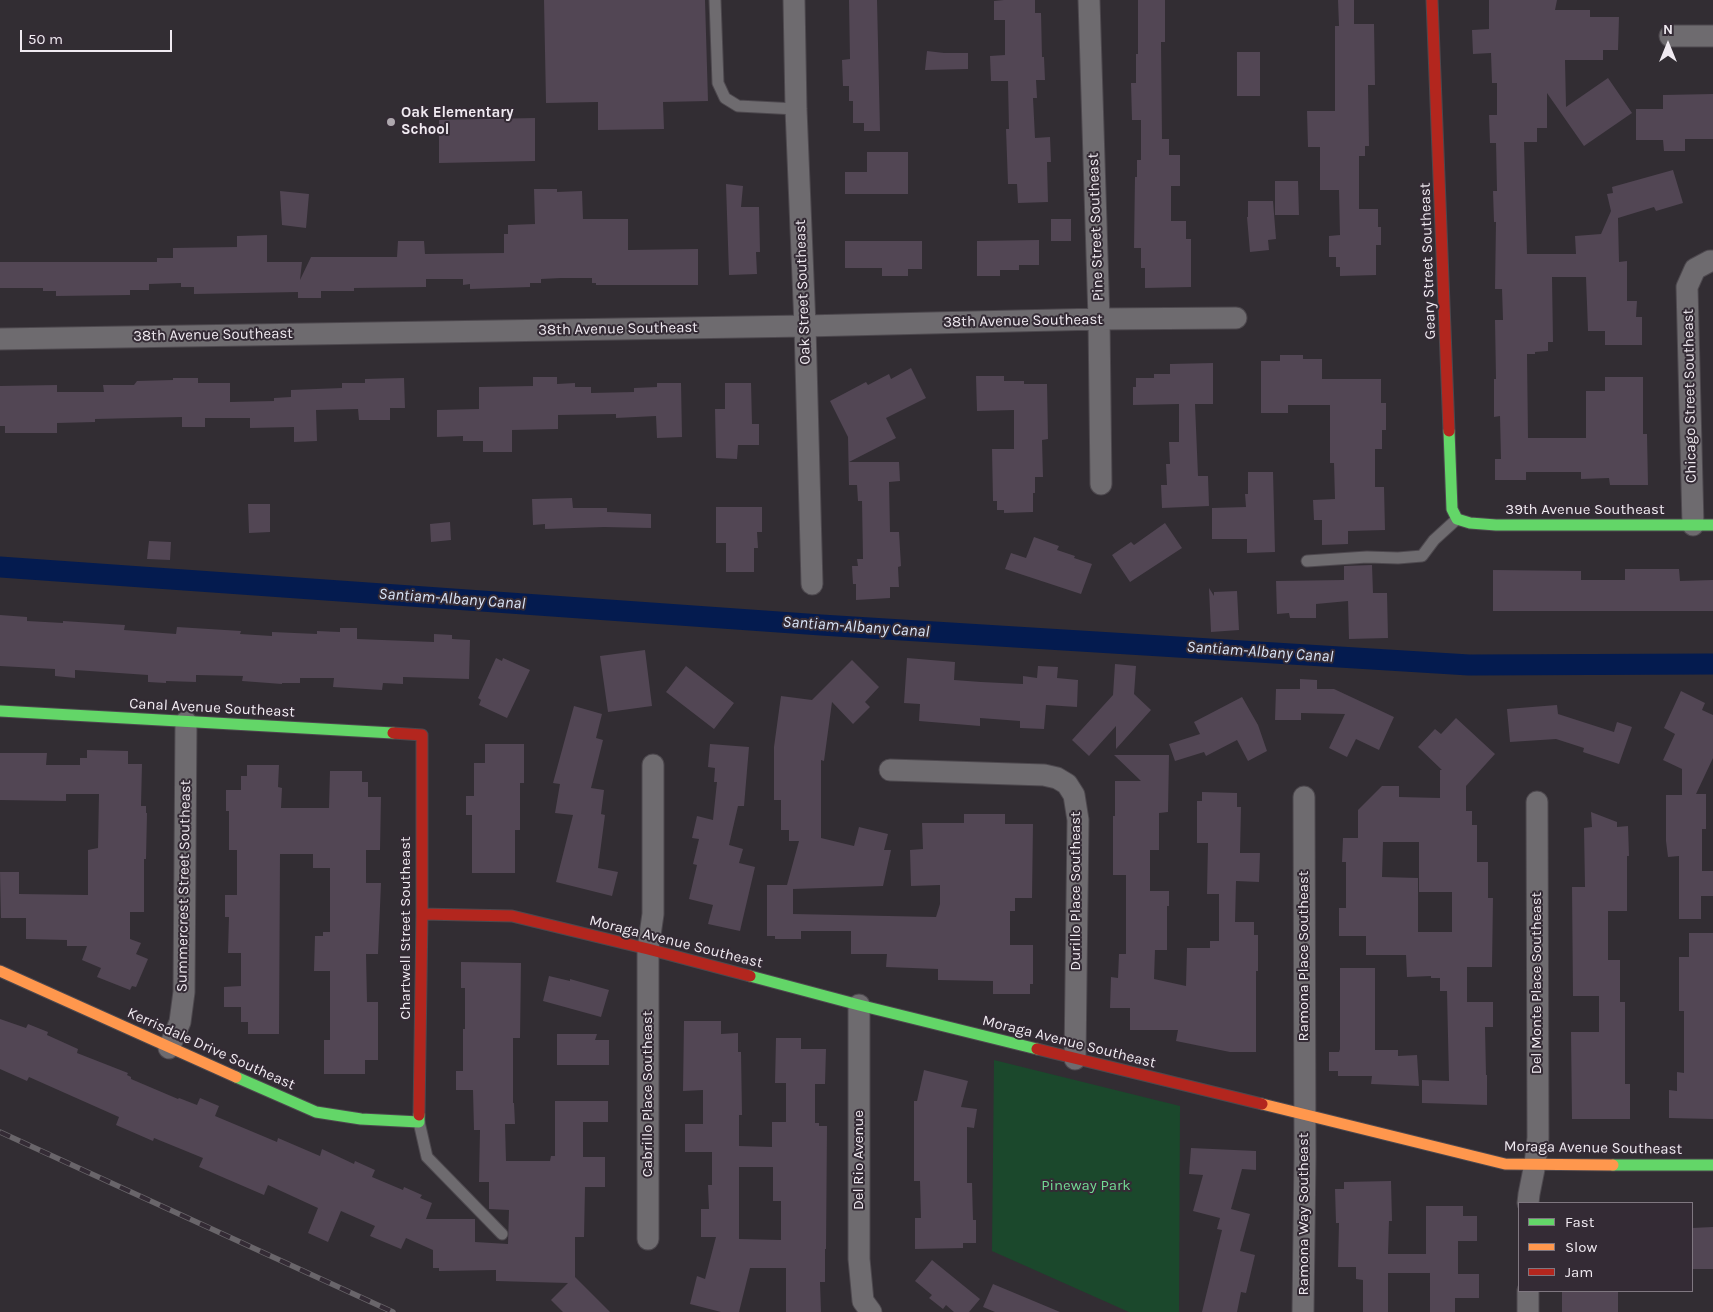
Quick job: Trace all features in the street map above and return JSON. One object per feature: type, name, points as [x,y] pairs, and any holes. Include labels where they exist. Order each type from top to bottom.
[{"type":"street","name":"Oak Street Southeast","points":[[794,0],[812,584]]},
{"type":"street","name":"Pine Street Southeast","points":[[1089,0],[1099,319],[1101,484]]},
{"type":"street","name":"Geary Street Southeast","points":[[1432,0],[1452,509],[1458,519]]},
{"type":"street","points":[[1670,36],[1713,36]]},
{"type":"street","name":"Chicago Street Southeast","points":[[1703,525],[1687,287],[1704,265]]},
{"type":"street","name":"38th Avenue Southeast","points":[[0,339],[1236,318]]},
{"type":"street","name":"39th Avenue Southeast","points":[[1458,519],[1470,523],[1496,525],[1703,525]]},
{"type":"street","name":"Canal Avenue Southeast","points":[[0,711],[422,735]]},
{"type":"street","name":"Summercrest Street Southeast","points":[[169,1048],[180,1022],[184,992],[186,722]]},
{"type":"street","name":"Chartwell Street Southeast","points":[[419,1122],[422,735]]},
{"type":"street","name":"Cabrillo Place Southeast","points":[[648,1239],[648,949],[653,914],[653,764]]},
{"type":"street","name":"Durillo Place Southeast","points":[[890,770],[1044,775],[1057,778],[1067,784],[1074,795],[1078,820],[1075,1059]]},
{"type":"street","name":"Ramona Place Southeast","points":[[1304,797],[1304,1115]]},
{"type":"street","name":"Del Monte Place Southeast","points":[[1528,1202],[1538,1138],[1537,802]]},
{"type":"street","name":"Moraga Avenue Southeast","points":[[422,914],[512,916],[1075,1059],[1505,1164],[1713,1165]]},
{"type":"street","name":"Kerrisdale Drive Southeast","points":[[0,971],[316,1112],[361,1119],[419,1122]]},
{"type":"street","name":"Del Rio Avenue","points":[[859,1005],[859,1259],[863,1301],[871,1312]]},
{"type":"street","name":"Ramona Way Southeast","points":[[1303,1312],[1304,1115]]},
{"type":"street","points":[[1528,1292],[1528,1312]]},
{"type":"lane","points":[[715,0],[718,83],[725,98],[738,106],[796,109]]},
{"type":"lane","points":[[1307,561],[1422,556],[1434,540],[1458,519]]},
{"type":"lane","points":[[419,1122],[427,1157],[502,1234]]},
{"type":"green space","name":"Pineway Park","points":[[994,1060],[1180,1106],[1179,1312],[1129,1312],[992,1251]]},
{"type":"building","points":[[544,0],[705,0],[708,101],[663,102],[664,129],[598,130],[598,102],[546,103]]},
{"type":"building","points":[[849,0],[877,0],[880,131],[864,131],[864,123],[853,123],[853,101],[849,101],[849,86],[843,86],[842,60],[850,59]]},
{"type":"building","points":[[1035,0],[1035,13],[1041,13],[1042,57],[1044,57],[1045,80],[1036,80],[1037,98],[1033,98],[1035,138],[1050,137],[1051,162],[1047,162],[1048,202],[1018,203],[1017,184],[1008,184],[1006,129],[1009,129],[1008,81],[991,81],[990,56],[1005,55],[1005,20],[994,20],[994,1]]},
{"type":"building","points":[[1138,0],[1165,0],[1165,42],[1161,42],[1162,139],[1169,139],[1169,155],[1180,155],[1180,186],[1171,186],[1171,221],[1186,221],[1186,239],[1191,239],[1191,287],[1145,288],[1145,268],[1141,268],[1141,248],[1134,248],[1135,177],[1137,177],[1137,160],[1141,160],[1141,120],[1132,120],[1131,83],[1136,83]]},
{"type":"building","points":[[1338,0],[1354,0],[1354,24],[1374,24],[1375,85],[1368,85],[1369,146],[1365,146],[1365,156],[1359,156],[1359,209],[1378,209],[1381,245],[1376,245],[1376,275],[1340,276],[1340,267],[1336,267],[1336,257],[1329,257],[1329,236],[1340,235],[1339,190],[1320,190],[1320,147],[1308,147],[1307,111],[1335,111],[1335,26],[1339,26]]},
{"type":"building","points":[[1489,0],[1557,0],[1555,10],[1590,10],[1590,17],[1619,17],[1618,50],[1603,50],[1603,60],[1565,60],[1566,107],[1608,78],[1632,113],[1584,146],[1547,93],[1547,128],[1537,128],[1537,142],[1524,142],[1527,254],[1576,254],[1575,236],[1601,234],[1611,211],[1607,194],[1613,193],[1612,187],[1673,170],[1683,203],[1656,211],[1654,207],[1618,218],[1619,262],[1627,261],[1627,301],[1637,301],[1636,317],[1642,317],[1642,345],[1605,345],[1605,331],[1588,331],[1586,277],[1552,277],[1553,342],[1548,342],[1548,351],[1527,354],[1528,438],[1586,438],[1586,391],[1605,391],[1605,377],[1643,377],[1643,434],[1647,434],[1648,485],[1610,485],[1609,478],[1581,479],[1581,472],[1526,472],[1526,480],[1495,480],[1495,459],[1501,459],[1500,416],[1494,417],[1494,379],[1496,379],[1495,320],[1503,320],[1502,289],[1495,289],[1496,222],[1494,222],[1493,191],[1497,191],[1496,143],[1490,143],[1489,115],[1497,115],[1497,83],[1492,83],[1491,53],[1473,54],[1472,30],[1489,29]]},
{"type":"building","points":[[927,51],[968,53],[968,69],[925,70]]},
{"type":"building","points":[[1237,52],[1260,52],[1260,96],[1237,96]]},
{"type":"building","points":[[1713,94],[1713,139],[1685,139],[1685,151],[1664,151],[1663,140],[1636,140],[1636,109],[1663,109],[1663,95]]},
{"type":"building","points":[[535,118],[535,161],[439,163],[439,120]]},
{"type":"building","points":[[867,152],[908,152],[908,194],[845,194],[845,172],[867,172]]},
{"type":"building","points":[[1275,181],[1298,181],[1299,215],[1275,215]]},
{"type":"building","points":[[726,184],[743,186],[741,207],[759,207],[760,252],[756,252],[757,274],[729,275]]},
{"type":"building","points":[[534,189],[557,189],[557,192],[582,191],[583,219],[628,219],[628,250],[698,249],[698,285],[596,285],[596,283],[592,283],[592,278],[561,278],[541,279],[541,283],[530,283],[530,287],[470,289],[470,284],[463,285],[463,279],[426,279],[426,287],[354,288],[354,291],[321,291],[321,298],[298,298],[298,292],[194,294],[194,287],[181,287],[181,283],[149,284],[149,290],[130,290],[130,295],[56,296],[56,291],[43,291],[43,288],[0,288],[0,262],[157,262],[157,258],[173,258],[173,248],[237,247],[237,236],[267,235],[267,262],[302,262],[300,280],[311,257],[397,257],[398,241],[424,241],[425,254],[504,253],[504,234],[508,234],[508,225],[535,224]]},
{"type":"building","points":[[280,191],[309,194],[306,228],[282,225]]},
{"type":"building","points":[[1248,201],[1273,201],[1276,239],[1268,240],[1269,250],[1250,252],[1247,217]]},
{"type":"building","points":[[1051,219],[1071,219],[1071,241],[1051,241]]},
{"type":"building","points":[[1039,240],[1039,265],[1019,265],[1019,270],[1000,270],[1000,276],[977,276],[977,241]]},
{"type":"building","points":[[845,241],[922,241],[922,269],[908,269],[908,276],[882,276],[882,268],[845,268]]},
{"type":"building","points":[[1280,355],[1303,355],[1303,359],[1322,359],[1322,379],[1381,379],[1381,403],[1386,403],[1386,430],[1382,430],[1382,449],[1375,449],[1375,487],[1384,487],[1385,530],[1348,531],[1348,544],[1322,545],[1322,520],[1314,520],[1313,500],[1335,499],[1334,463],[1330,463],[1330,405],[1288,405],[1288,413],[1261,413],[1261,361],[1280,361]]},
{"type":"building","points":[[1213,363],[1213,404],[1195,404],[1198,476],[1208,476],[1209,506],[1162,508],[1161,485],[1167,485],[1166,464],[1170,464],[1169,442],[1179,442],[1179,404],[1133,405],[1133,387],[1136,387],[1136,378],[1154,378],[1154,374],[1170,374],[1170,364]]},
{"type":"building","points":[[911,368],[926,398],[886,418],[896,438],[849,462],[899,462],[900,481],[889,482],[890,532],[899,532],[901,566],[898,567],[899,587],[890,587],[890,598],[856,600],[856,584],[853,584],[852,566],[858,566],[857,559],[863,559],[862,501],[858,501],[857,485],[849,485],[848,437],[830,401],[866,382],[868,385],[889,374],[891,379]]},
{"type":"building","points":[[976,376],[1004,376],[1004,381],[1024,381],[1024,384],[1047,384],[1048,439],[1042,440],[1043,477],[1035,477],[1033,512],[1004,513],[1004,510],[997,510],[997,501],[993,501],[992,449],[1014,449],[1014,410],[977,411]]},
{"type":"building","points":[[533,377],[557,377],[557,384],[575,383],[575,387],[591,387],[591,393],[634,392],[634,388],[657,387],[657,383],[681,383],[682,437],[657,438],[656,416],[616,418],[616,414],[558,415],[558,429],[512,430],[512,452],[483,452],[483,441],[463,441],[463,436],[437,437],[437,410],[479,409],[479,387],[533,386]]},
{"type":"building","points":[[173,378],[198,378],[198,383],[230,383],[230,402],[274,401],[274,398],[291,397],[291,390],[342,388],[342,383],[365,383],[365,379],[404,378],[405,408],[390,408],[390,420],[359,420],[358,409],[316,410],[317,441],[294,442],[294,427],[250,428],[250,418],[205,418],[205,427],[182,427],[182,417],[95,419],[95,422],[57,423],[57,433],[5,433],[5,426],[0,426],[0,386],[57,385],[57,392],[104,392],[103,385],[134,385],[137,381],[173,380]]},
{"type":"building","points":[[725,383],[751,383],[752,424],[759,424],[759,445],[738,445],[737,459],[716,458],[715,409],[725,409]]},
{"type":"building","points":[[1248,472],[1273,472],[1275,552],[1247,553],[1247,539],[1212,539],[1212,508],[1246,507],[1245,494],[1248,494]]},
{"type":"building","points":[[572,498],[573,508],[607,508],[607,512],[651,514],[651,528],[545,529],[545,524],[533,525],[532,499]]},
{"type":"building","points":[[248,504],[270,504],[270,532],[249,533]]},
{"type":"building","points":[[716,507],[762,507],[762,532],[757,532],[758,548],[754,548],[754,572],[726,572],[726,543],[716,543]]},
{"type":"building","points":[[450,522],[451,540],[431,542],[430,524]]},
{"type":"building","points":[[1165,523],[1182,548],[1130,582],[1112,555],[1131,542],[1134,545]]},
{"type":"building","points":[[1034,537],[1059,546],[1057,550],[1092,564],[1081,594],[1005,569],[1011,553],[1026,558]]},
{"type":"building","points":[[149,541],[171,542],[170,560],[147,559]]},
{"type":"building","points":[[1372,565],[1373,593],[1387,593],[1388,638],[1349,639],[1348,601],[1316,604],[1316,618],[1290,618],[1289,613],[1277,614],[1276,581],[1344,580],[1344,566]]},
{"type":"building","points":[[1625,569],[1679,569],[1680,581],[1713,580],[1713,611],[1493,611],[1493,570],[1581,571],[1581,580],[1625,580]]},
{"type":"building","points":[[1209,588],[1214,596],[1214,592],[1237,591],[1239,630],[1211,632]]},
{"type":"building","points":[[0,615],[27,617],[27,621],[125,625],[124,630],[176,634],[177,627],[241,631],[240,634],[272,636],[272,632],[317,634],[317,631],[340,632],[340,628],[357,628],[357,639],[434,642],[434,634],[452,635],[452,639],[470,640],[469,679],[403,677],[403,684],[383,683],[382,690],[333,687],[334,678],[300,678],[300,683],[282,684],[242,681],[243,676],[196,675],[196,682],[148,682],[148,675],[75,670],[75,678],[55,676],[55,669],[0,666]]},
{"type":"building","points":[[645,650],[652,706],[608,712],[600,656]]},
{"type":"building","points":[[496,658],[502,661],[503,658],[530,670],[507,718],[479,705],[481,700],[478,698]]},
{"type":"building","points":[[907,658],[955,662],[954,680],[981,682],[1023,684],[1023,676],[1037,678],[1038,666],[1058,667],[1057,678],[1078,680],[1077,707],[1046,705],[1044,729],[1020,728],[1020,721],[980,718],[980,726],[919,721],[920,704],[904,703]]},
{"type":"building","points":[[852,660],[879,687],[865,702],[870,707],[853,724],[832,702],[824,761],[821,760],[821,838],[854,846],[859,827],[888,834],[884,850],[891,850],[883,886],[793,889],[793,914],[936,917],[940,904],[940,885],[911,886],[910,850],[923,849],[922,823],[964,823],[964,814],[1005,814],[1005,824],[1033,824],[1032,898],[1015,898],[1015,911],[1010,911],[1010,945],[1033,945],[1033,984],[1030,984],[1030,994],[993,994],[993,981],[938,980],[938,969],[886,967],[887,954],[851,954],[851,931],[801,931],[801,939],[775,939],[775,936],[767,936],[767,885],[787,885],[799,841],[789,841],[789,830],[781,830],[781,800],[774,800],[774,747],[781,696],[812,700]]},
{"type":"building","points":[[1115,664],[1136,666],[1134,694],[1151,710],[1116,749],[1116,726],[1089,756],[1072,740],[1113,695]]},
{"type":"building","points":[[686,666],[734,703],[714,729],[666,692]]},
{"type":"building","points":[[1300,679],[1317,680],[1317,689],[1334,689],[1394,717],[1379,750],[1356,739],[1347,757],[1329,748],[1345,714],[1301,713],[1301,720],[1275,720],[1276,689],[1300,689]]},
{"type":"building","points":[[1681,691],[1705,703],[1702,710],[1713,715],[1713,758],[1696,794],[1706,794],[1706,829],[1702,829],[1702,871],[1713,871],[1713,896],[1701,896],[1701,919],[1679,919],[1679,856],[1668,857],[1666,841],[1666,795],[1682,795],[1682,769],[1663,760],[1675,734],[1664,728]]},
{"type":"building","points":[[1242,697],[1258,725],[1267,751],[1248,761],[1237,740],[1206,756],[1204,752],[1175,761],[1169,744],[1200,734],[1194,722]]},
{"type":"building","points":[[1557,705],[1558,714],[1614,732],[1617,722],[1632,727],[1619,764],[1583,752],[1584,748],[1556,739],[1510,742],[1507,709]]},
{"type":"building","points":[[574,706],[602,714],[596,738],[603,740],[591,788],[604,790],[601,814],[605,815],[598,868],[618,872],[612,896],[556,882],[573,815],[555,813],[560,784],[553,783]]},
{"type":"building","points":[[1456,718],[1495,754],[1466,786],[1466,811],[1472,811],[1472,825],[1477,825],[1477,862],[1488,862],[1488,898],[1493,898],[1492,967],[1467,967],[1467,1002],[1493,1002],[1493,1027],[1485,1027],[1487,1105],[1422,1103],[1422,1080],[1449,1081],[1447,991],[1440,991],[1440,978],[1431,978],[1431,976],[1407,977],[1406,955],[1366,955],[1366,936],[1339,936],[1339,908],[1346,908],[1346,862],[1342,862],[1343,838],[1358,838],[1358,810],[1382,786],[1399,786],[1399,797],[1440,798],[1440,770],[1442,770],[1418,747],[1435,729],[1441,734]],"holes":[[[1383,842],[1419,842],[1419,892],[1452,892],[1452,932],[1418,932],[1418,878],[1382,877]]]},
{"type":"building","points":[[485,744],[524,744],[524,783],[520,783],[520,830],[515,830],[515,873],[472,873],[472,815],[466,815],[466,796],[474,796],[474,763],[485,763]]},
{"type":"building","points":[[710,744],[749,747],[744,806],[738,806],[729,845],[743,849],[739,863],[755,867],[740,931],[708,924],[713,905],[689,899],[697,865],[693,864],[699,839],[692,838],[697,816],[713,820],[717,782],[714,782],[715,768],[708,767]]},
{"type":"building","points":[[87,750],[128,751],[128,764],[142,764],[141,806],[146,806],[147,813],[146,859],[144,859],[144,912],[130,912],[130,939],[141,943],[136,954],[148,959],[136,987],[132,986],[130,990],[97,977],[101,968],[82,960],[87,946],[67,946],[67,940],[26,939],[26,918],[1,918],[0,872],[19,872],[19,894],[88,895],[88,850],[98,848],[99,794],[66,794],[66,801],[0,800],[0,753],[47,753],[46,765],[80,765],[80,758],[87,758]]},
{"type":"building","points":[[1114,755],[1169,755],[1168,812],[1159,813],[1159,850],[1150,850],[1150,891],[1169,891],[1167,950],[1155,950],[1154,979],[1186,986],[1187,948],[1210,948],[1210,941],[1219,941],[1219,894],[1207,894],[1208,843],[1197,843],[1197,801],[1202,801],[1202,792],[1237,793],[1237,807],[1241,807],[1240,853],[1260,853],[1259,882],[1236,881],[1235,922],[1254,922],[1254,935],[1258,935],[1256,1052],[1230,1052],[1176,1041],[1178,1030],[1130,1030],[1130,1008],[1110,1008],[1111,977],[1118,978],[1119,954],[1126,954],[1126,875],[1113,875],[1115,781],[1141,781]]},
{"type":"building","points":[[247,765],[279,765],[278,787],[282,788],[281,808],[329,808],[330,771],[362,771],[362,782],[368,782],[368,797],[381,797],[380,850],[366,850],[366,883],[381,883],[378,954],[366,954],[367,1002],[378,1002],[378,1060],[365,1060],[365,1074],[324,1074],[324,1040],[330,1040],[330,971],[314,971],[315,936],[323,936],[323,932],[330,932],[330,868],[313,868],[313,854],[280,854],[279,1034],[248,1034],[248,1022],[241,1022],[241,1007],[224,1007],[224,987],[241,986],[241,953],[228,953],[229,917],[225,917],[225,895],[237,895],[237,850],[229,850],[229,811],[226,811],[226,790],[241,790],[241,776],[247,776]]},
{"type":"building","points":[[1591,812],[1617,822],[1617,827],[1628,826],[1627,911],[1608,911],[1608,960],[1620,960],[1620,1002],[1625,1002],[1625,1084],[1630,1084],[1630,1119],[1572,1119],[1571,1032],[1599,1032],[1599,996],[1573,996],[1572,887],[1585,887],[1584,828],[1592,827]]},
{"type":"building","points":[[1689,933],[1713,933],[1713,1119],[1669,1118],[1669,1090],[1677,1091],[1677,1072],[1684,1073],[1684,1011],[1679,1011],[1679,957],[1689,957]]},
{"type":"building","points":[[461,962],[521,963],[520,1038],[513,1038],[513,1103],[515,1124],[505,1124],[506,1161],[550,1161],[551,1156],[555,1156],[555,1101],[608,1101],[608,1122],[583,1122],[583,1157],[605,1157],[605,1187],[585,1187],[584,1237],[575,1237],[575,1277],[610,1312],[563,1312],[551,1300],[568,1283],[496,1281],[496,1270],[439,1271],[439,1268],[433,1268],[433,1250],[406,1238],[401,1249],[370,1236],[375,1226],[341,1211],[328,1242],[308,1233],[318,1208],[268,1185],[264,1195],[199,1167],[203,1158],[154,1138],[153,1141],[116,1125],[119,1117],[29,1077],[27,1081],[0,1069],[0,1019],[26,1028],[28,1024],[48,1032],[47,1035],[78,1049],[77,1053],[128,1073],[127,1075],[131,1079],[197,1105],[200,1098],[219,1106],[215,1116],[277,1142],[278,1138],[320,1156],[322,1149],[354,1164],[355,1161],[375,1170],[372,1177],[403,1190],[404,1187],[422,1195],[420,1198],[432,1203],[426,1219],[475,1219],[475,1242],[508,1244],[509,1210],[489,1209],[489,1182],[479,1182],[480,1130],[474,1130],[473,1090],[456,1090],[456,1071],[463,1071],[463,1029],[465,1029],[465,988],[461,988]]},
{"type":"building","points":[[1340,968],[1375,968],[1375,1050],[1398,1050],[1398,1056],[1417,1055],[1419,1086],[1371,1084],[1372,1076],[1338,1076],[1338,1071],[1329,1071],[1329,1052],[1339,1052],[1340,1049]]},
{"type":"building","points":[[549,976],[570,981],[570,979],[609,990],[601,1017],[543,1001]]},
{"type":"building","points":[[684,1021],[721,1021],[721,1034],[738,1033],[738,1052],[741,1052],[742,1115],[739,1115],[739,1146],[772,1147],[772,1122],[786,1122],[786,1083],[775,1083],[776,1038],[801,1038],[801,1049],[826,1049],[825,1084],[815,1084],[815,1123],[819,1123],[819,1126],[827,1126],[825,1282],[820,1282],[821,1312],[786,1312],[786,1268],[750,1268],[739,1312],[721,1312],[690,1304],[697,1276],[705,1279],[716,1237],[701,1237],[701,1209],[709,1209],[708,1185],[712,1185],[712,1152],[685,1152],[685,1124],[703,1124],[703,1090],[683,1091]],"holes":[[[739,1167],[773,1167],[773,1201],[781,1201],[781,1240],[739,1239]]]},
{"type":"building","points":[[557,1034],[597,1034],[595,1040],[609,1040],[609,1065],[557,1065]]},
{"type":"building","points":[[924,1070],[968,1081],[961,1107],[977,1109],[974,1128],[967,1127],[967,1183],[972,1183],[973,1220],[976,1220],[976,1243],[963,1243],[963,1248],[915,1249],[915,1218],[921,1218],[920,1181],[914,1181],[914,1101],[917,1101]]},
{"type":"building","points":[[1191,1148],[1256,1151],[1256,1170],[1242,1169],[1231,1209],[1250,1214],[1240,1251],[1255,1255],[1246,1293],[1241,1292],[1237,1312],[1202,1312],[1222,1230],[1217,1229],[1220,1218],[1193,1211],[1203,1175],[1189,1174]]},
{"type":"building","points":[[1391,1181],[1392,1221],[1389,1221],[1388,1254],[1426,1254],[1426,1206],[1463,1206],[1463,1216],[1477,1216],[1477,1241],[1458,1241],[1458,1274],[1479,1274],[1479,1298],[1455,1298],[1455,1312],[1430,1312],[1430,1273],[1388,1273],[1388,1312],[1363,1312],[1363,1280],[1356,1279],[1356,1267],[1338,1267],[1339,1223],[1336,1223],[1335,1189],[1344,1189],[1344,1182]]},
{"type":"building","points":[[1713,1227],[1713,1269],[1693,1269],[1693,1228]]},
{"type":"building","points":[[932,1260],[980,1299],[969,1312],[954,1312],[946,1305],[943,1309],[929,1298],[932,1295],[915,1281]]},
{"type":"building","points":[[993,1284],[1060,1312],[995,1312],[983,1307]]},
{"type":"building","points":[[1562,1292],[1618,1292],[1618,1312],[1562,1312]]},
{"type":"waterway","name":"Santiam-Albany Canal","points":[[0,567],[821,625],[1469,665],[1713,664]]},
{"type":"railway","points":[[0,1132],[393,1312]]},
{"type":"traffic: fast","points":[[1449,431],[1452,509],[1457,519],[1470,523],[1496,525],[1713,525]]},
{"type":"traffic: fast","points":[[0,711],[393,733]]},
{"type":"traffic: fast","points":[[750,976],[1037,1049]]},
{"type":"traffic: fast","points":[[236,1077],[316,1112],[361,1119],[419,1122],[419,1115]]},
{"type":"traffic: fast","points":[[1613,1165],[1713,1165]]},
{"type":"traffic: slow","points":[[0,971],[236,1077]]},
{"type":"traffic: slow","points":[[1262,1104],[1505,1164],[1613,1165]]},
{"type":"traffic: jam","points":[[1432,0],[1449,431]]},
{"type":"traffic: jam","points":[[393,733],[422,735],[419,1115]]},
{"type":"traffic: jam","points":[[422,914],[512,916],[750,976]]},
{"type":"traffic: jam","points":[[1037,1049],[1262,1104]]},
{"type":"place","name":"Oak Elementary School","points":[[391,122]]}]
